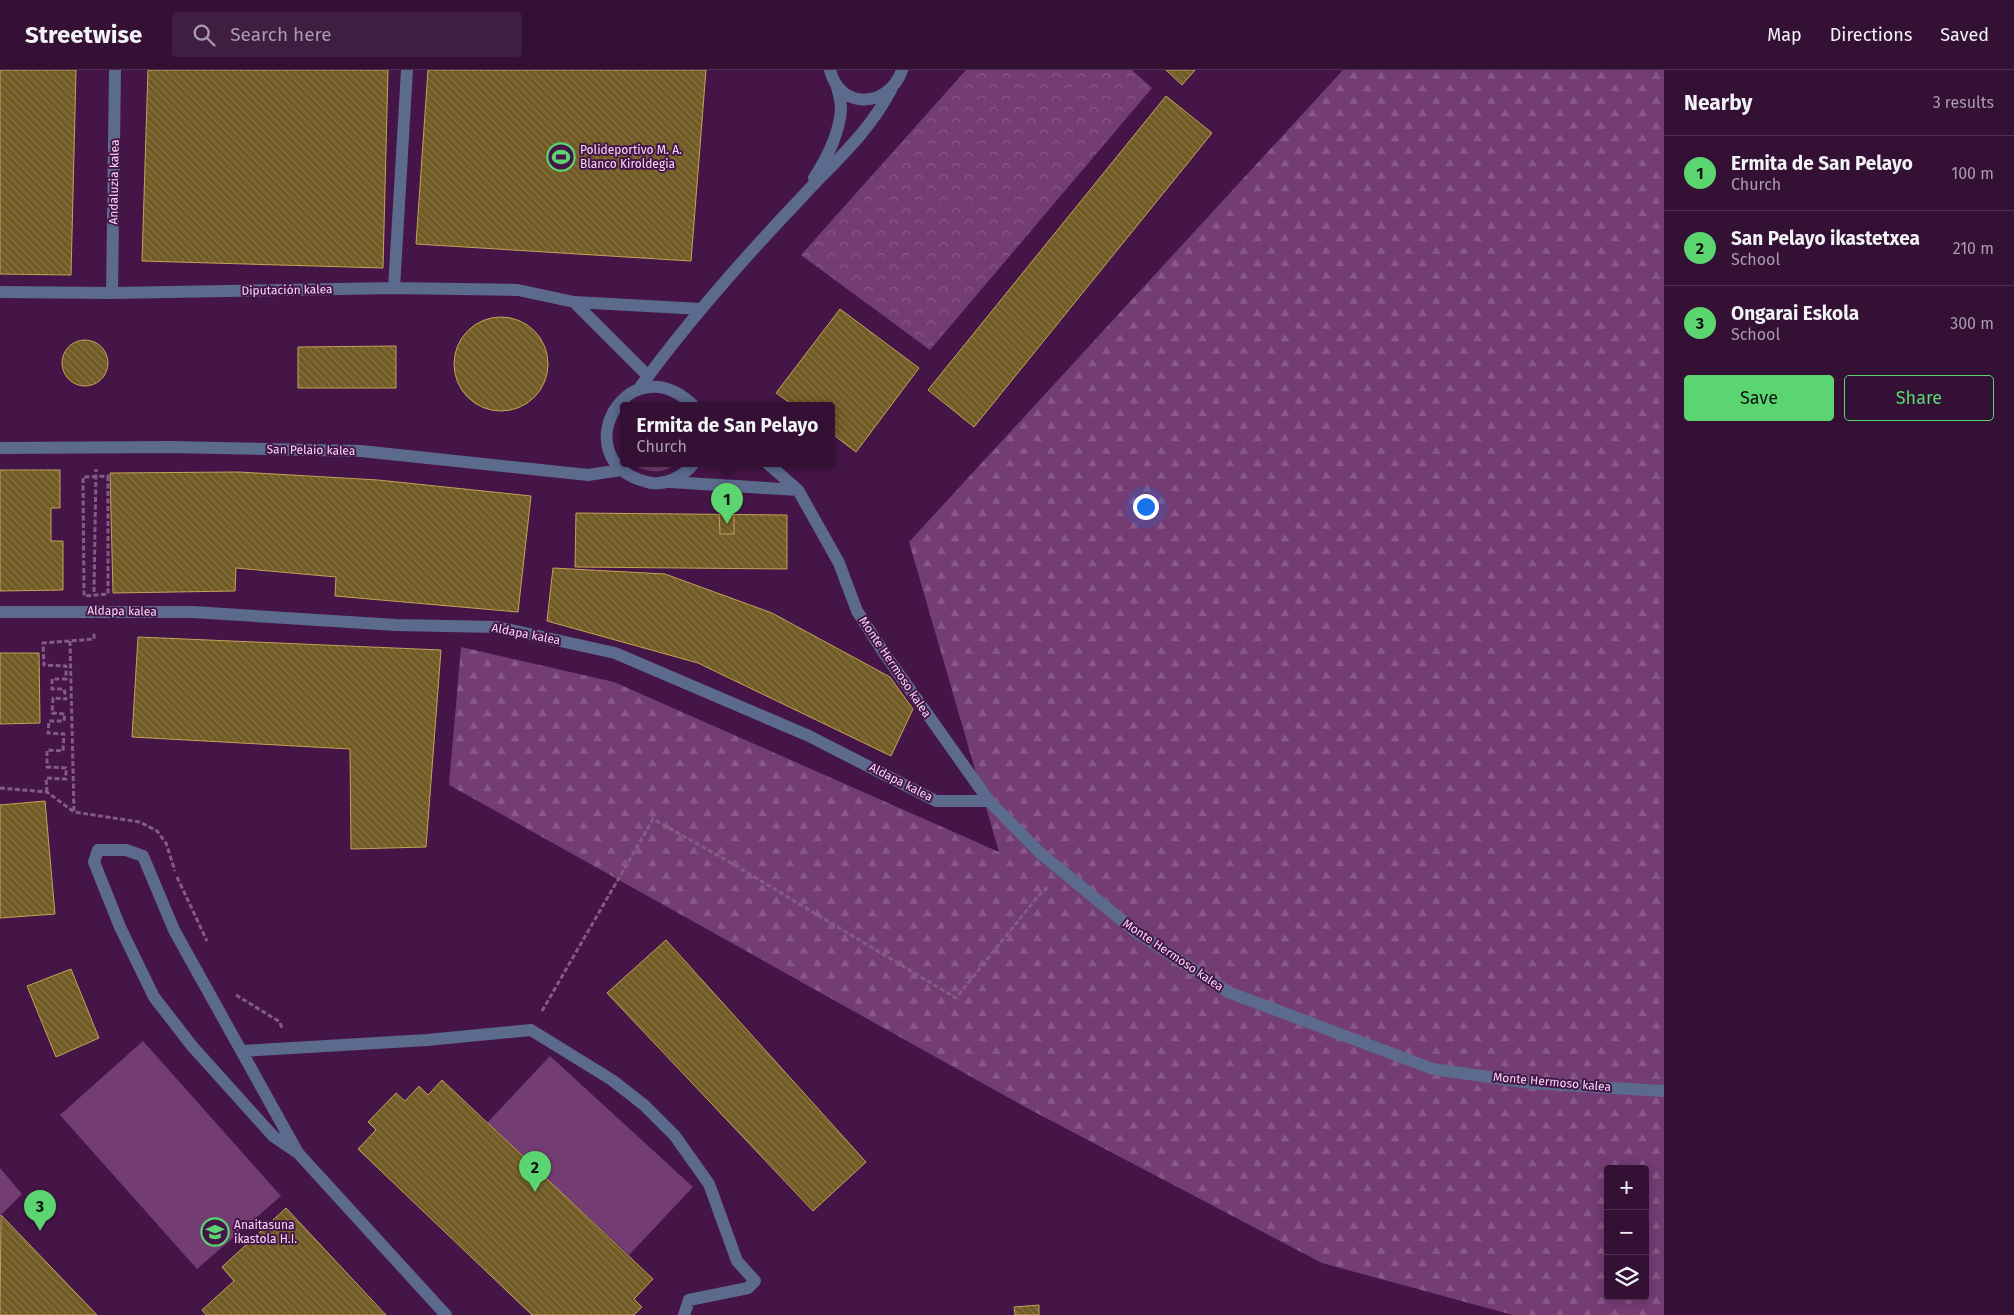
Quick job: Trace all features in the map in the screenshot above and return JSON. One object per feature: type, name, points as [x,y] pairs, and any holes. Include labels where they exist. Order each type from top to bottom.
[{"type":"street","name":"Andaluzia kalea","points":[[112,293],[115,70]]},
{"type":"street","points":[[394,288],[407,70]]},
{"type":"street","points":[[820,70],[833,78],[846,94],[857,99],[870,100],[881,96],[900,78]]},
{"type":"street","points":[[802,197],[828,155],[837,131],[841,108],[833,78]]},
{"type":"street","points":[[638,390],[700,309],[802,197],[856,142],[878,113],[900,78]]},
{"type":"street","name":"Diputación kalea","points":[[0,292],[112,293],[394,288],[518,290],[574,302],[700,309]]},
{"type":"street","points":[[574,302],[648,376]]},
{"type":"street","points":[[620,402],[638,390],[653,387],[668,388],[682,395],[690,402]]},
{"type":"street","points":[[620,402],[613,410],[607,425],[606,442],[611,457],[621,470],[635,479],[651,483],[667,482],[798,490]]},
{"type":"street","name":"San Pelaio kalea","points":[[0,448],[171,447],[362,451],[588,475],[621,470]]},
{"type":"street","points":[[667,482],[682,475],[690,467]]},
{"type":"street","name":"Monte Hermoso kalea","points":[[772,467],[798,490],[839,563],[857,611],[884,653],[989,801],[1039,852],[1136,932],[1228,992],[1433,1069],[1530,1083],[1664,1091]]},
{"type":"street","name":"Aldapa kalea","points":[[0,612],[193,612],[387,624],[497,627],[614,653],[810,736],[936,801],[989,801]]},
{"type":"street","points":[[298,1154],[174,930],[143,856],[126,850],[98,850],[94,862],[120,927],[154,997],[192,1046],[273,1136],[298,1154],[446,1315]]},
{"type":"street","points":[[242,1051],[427,1040],[531,1030],[612,1080],[644,1105],[675,1136],[709,1184],[737,1261],[755,1282],[748,1288],[689,1300],[684,1315]]},
{"type":"path","points":[[108,476],[108,594],[94,595],[84,596],[84,477],[108,476]]},
{"type":"path","points":[[94,611],[97,489]]},
{"type":"path","points":[[47,792],[46,778],[66,779],[66,768],[47,767],[46,750],[63,751],[64,734],[48,733],[48,727],[49,721],[64,721],[65,714],[52,713],[53,698],[66,699],[64,688],[52,688],[52,679],[66,679],[66,666],[44,665],[43,643],[94,639]]},
{"type":"path","points":[[70,641],[74,812]]},
{"type":"path","points":[[531,1030],[652,820],[726,860],[956,998],[1039,895],[1064,874]]},
{"type":"green space","points":[[966,70],[1132,70],[1152,88],[930,350],[801,255]]},
{"type":"green space","points":[[1343,70],[1664,70],[1664,1315],[1513,1315],[1322,1263],[1025,1107],[449,785],[461,647],[614,682],[999,852],[909,542]]},
{"type":"green space","points":[[638,467],[672,467],[660,471]]},
{"type":"green space","points":[[143,1041],[281,1196],[197,1269],[60,1115]]},
{"type":"green space","points":[[550,1056],[693,1187],[629,1255],[487,1123]]},
{"type":"green space","points":[[0,1168],[22,1194],[0,1216]]},
{"type":"building","points":[[0,70],[76,70],[71,275],[0,274]]},
{"type":"building","points":[[148,70],[388,70],[383,268],[142,261]]},
{"type":"building","name":"Polideportivo M. A. Blanco Kiroldegia","points":[[428,70],[706,70],[691,261],[416,244]]},
{"type":"building","points":[[1166,70],[1195,70],[1182,85]]},
{"type":"building","points":[[1166,96],[1212,133],[974,427],[928,390]]},
{"type":"building","points":[[840,309],[919,368],[856,452],[835,436],[835,402],[789,402],[776,393]]},
{"type":"building","points":[[501,317],[519,320],[534,331],[545,346],[548,364],[545,382],[534,397],[519,408],[501,411],[483,408],[468,397],[457,382],[454,364],[457,346],[468,331],[483,320]]},
{"type":"building","points":[[80,340],[90,340],[104,350],[108,363],[104,376],[98,382],[90,386],[80,386],[66,376],[62,368],[62,358],[72,344]]},
{"type":"building","points":[[396,346],[396,388],[298,388],[298,347]]},
{"type":"building","points":[[0,470],[60,470],[60,508],[51,508],[51,541],[63,541],[63,590],[0,591]]},
{"type":"building","points":[[239,472],[378,480],[531,496],[518,612],[335,596],[336,577],[236,568],[235,591],[113,593],[110,473]]},
{"type":"building","points":[[576,513],[787,515],[787,569],[575,567]]},
{"type":"building","points":[[719,514],[734,515],[734,534],[720,534]]},
{"type":"building","points":[[553,568],[665,574],[772,613],[890,677],[913,709],[891,756],[698,663],[547,621]]},
{"type":"building","points":[[138,637],[441,650],[426,847],[351,849],[350,749],[132,737]]},
{"type":"building","points":[[0,653],[39,653],[40,723],[0,724]]},
{"type":"building","points":[[45,801],[55,914],[0,918],[0,805]]},
{"type":"building","points":[[666,940],[866,1162],[813,1211],[607,993]]},
{"type":"building","points":[[71,969],[99,1038],[56,1057],[27,986]]},
{"type":"building","points":[[442,1080],[653,1279],[634,1299],[642,1307],[634,1315],[532,1315],[358,1149],[376,1130],[368,1122],[396,1093],[405,1101],[419,1086],[428,1095]]},
{"type":"building","points":[[286,1208],[386,1315],[206,1315],[202,1310],[234,1281],[222,1267]]},
{"type":"building","points":[[1,1215],[97,1315],[0,1315]]},
{"type":"building","points":[[1039,1305],[1039,1315],[1015,1315],[1014,1307]]},
{"type":"place","name":"Polideportivo M. A. Blanco Kiroldegia","points":[[561,157]]},
{"type":"place","name":"Ermita de San Pelayo","points":[[727,524]]},
{"type":"place","name":"San Pelayo ikastetxea","points":[[535,1192]]},
{"type":"place","name":"Ongarai Eskola","points":[[40,1231]]},
{"type":"place","name":"Anaitasuna ikastola H.I.","points":[[215,1232]]}]
